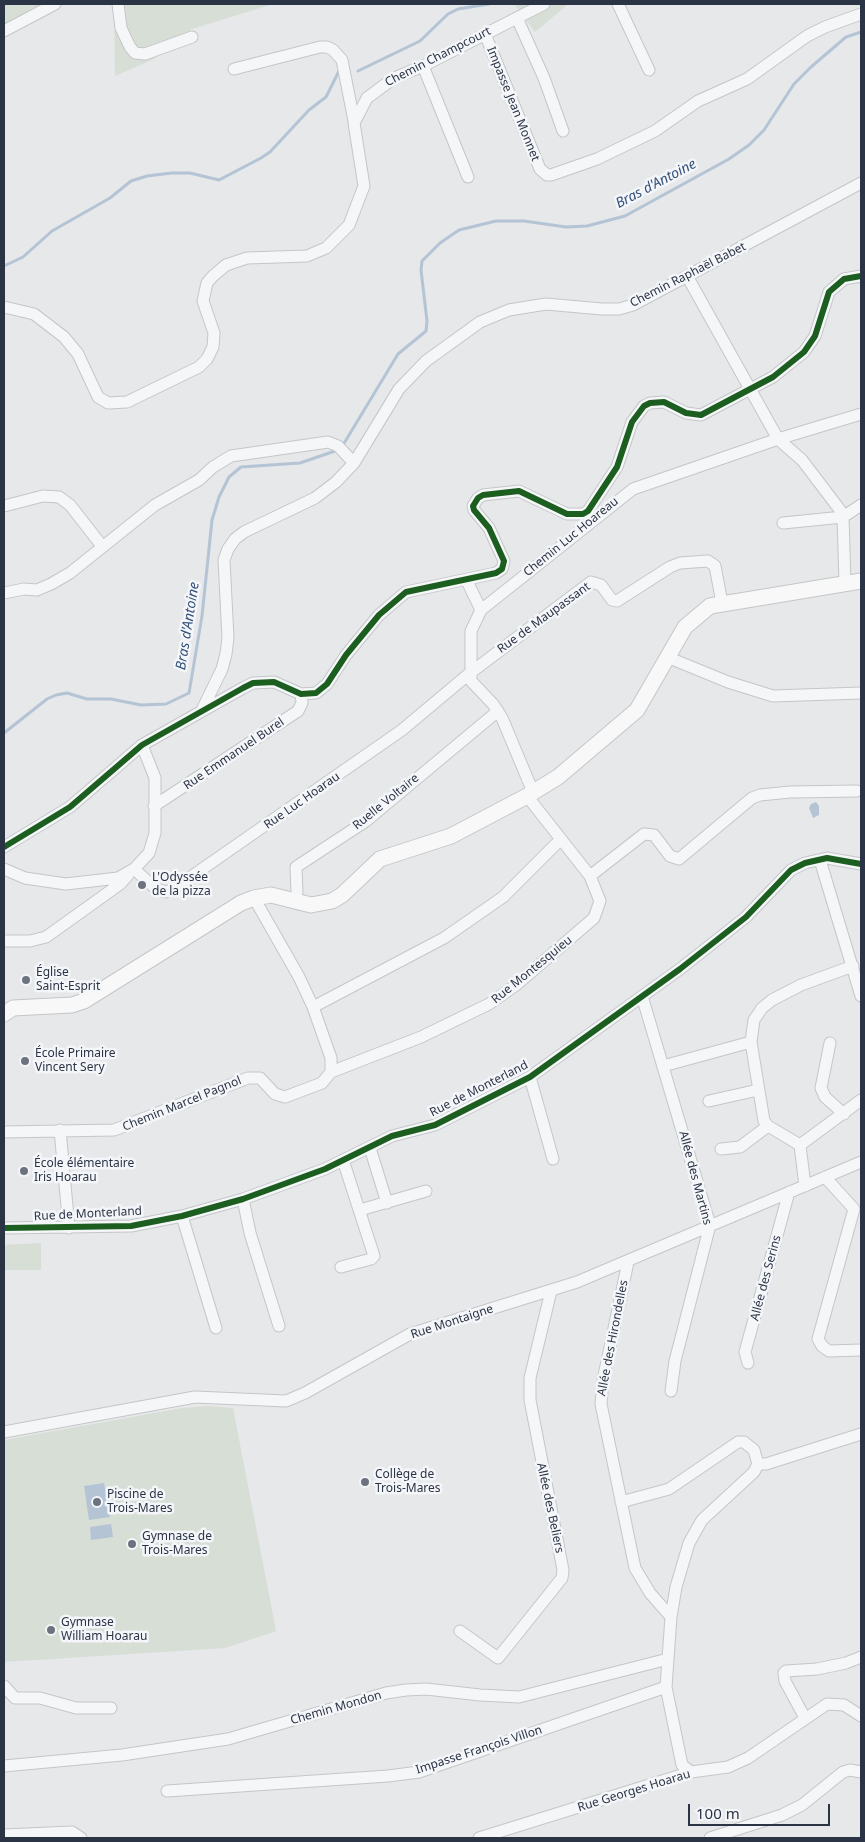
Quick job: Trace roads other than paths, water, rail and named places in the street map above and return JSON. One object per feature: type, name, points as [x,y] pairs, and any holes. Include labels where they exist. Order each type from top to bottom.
[{"type":"main road","points":[[4,1014],[13,1008],[72,1005],[84,1001],[241,903],[254,898],[271,895],[311,905],[332,900],[342,895],[380,859],[451,836],[558,777],[636,710],[685,627],[710,606],[861,581]]},
{"type":"street","points":[[4,31],[55,4]]},
{"type":"street","points":[[118,4],[121,28],[130,48],[135,53],[145,54],[192,37]]},
{"type":"street","name":"Chemin Champcourt","points":[[354,123],[366,98],[394,78],[423,66],[544,4]]},
{"type":"street","points":[[618,4],[649,70]]},
{"type":"street","name":"Impasse Jean Monnet","points":[[485,34],[540,169],[547,175],[551,175],[597,159],[655,131],[698,101],[747,79],[807,36],[825,27],[861,14]]},
{"type":"street","points":[[517,18],[544,78],[563,131]]},
{"type":"street","points":[[4,307],[34,314],[64,337],[78,354],[98,397],[108,403],[127,402],[199,367],[207,359],[213,347],[214,333],[203,301],[207,283],[226,265],[247,258],[307,256],[326,248],[349,225],[364,186],[342,60],[333,50],[320,46],[234,69]]},
{"type":"street","points":[[423,66],[468,177]]},
{"type":"street","name":"Chemin Raphaël Babet","points":[[202,710],[222,669],[226,654],[228,638],[224,560],[228,549],[235,539],[244,532],[315,498],[336,482],[354,463],[399,389],[426,361],[480,322],[509,310],[546,304],[619,309],[647,298],[861,183]]},
{"type":"street","points":[[686,276],[778,439],[802,460],[836,503],[843,517],[845,583]]},
{"type":"street","points":[[4,847],[70,807],[142,745],[253,683],[274,682],[301,694],[316,693],[327,684],[363,632],[400,596],[406,592],[467,581],[496,573],[504,565],[504,561],[489,528],[474,510],[475,502],[483,495],[519,491],[567,514],[583,514],[588,511],[617,468],[632,422],[644,406],[650,403],[664,402],[686,413],[701,415],[773,377],[804,352],[815,336],[829,292],[844,279],[861,276]]},
{"type":"street","name":"Chemin Luc Hoareau","points":[[470,673],[471,632],[481,610],[633,488],[778,439],[861,414]]},
{"type":"street","points":[[4,593],[24,588],[37,590],[70,573],[155,505],[199,480],[213,467],[231,456],[328,442],[338,446],[354,463]]},
{"type":"street","points":[[4,506],[43,496],[59,497],[70,505],[102,546]]},
{"type":"street","points":[[783,523],[843,517],[861,505]]},
{"type":"street","name":"Rue de Maupassant","points":[[470,673],[591,582],[601,585],[612,600],[617,601],[670,567],[680,563],[708,561],[716,566],[722,603]]},
{"type":"street","points":[[467,581],[481,610]]},
{"type":"street","points":[[667,657],[728,682],[773,696],[861,693]]},
{"type":"street","points":[[470,673],[475,687],[498,711],[530,794]]},
{"type":"street","name":"Rue Luc Hoarau","points":[[132,871],[161,890],[169,892],[178,888],[394,736],[470,673]]},
{"type":"street","name":"Rue Emmanuel Burel","points":[[154,806],[298,711],[302,702],[301,694]]},
{"type":"street","name":"Ruelle Voltaire","points":[[295,901],[297,893],[296,868],[366,821],[498,711]]},
{"type":"street","points":[[4,941],[30,941],[46,937],[120,884],[152,847],[154,772],[142,745]]},
{"type":"street","points":[[590,876],[644,834],[654,835],[670,856],[678,858],[752,798],[760,794],[857,791]]},
{"type":"street","name":"Rue Montesquieu","points":[[331,1072],[421,1037],[489,1004],[516,985],[594,918],[600,901],[590,876],[561,839],[530,794]]},
{"type":"street","points":[[313,1007],[444,938],[503,897],[561,839]]},
{"type":"street","name":"Rue de Monterland","points":[[4,1228],[131,1226],[182,1216],[243,1199],[343,1160],[392,1136],[435,1125],[530,1077],[680,969],[746,917],[791,870],[805,863],[834,858],[861,864]]},
{"type":"street","points":[[820,860],[861,996]]},
{"type":"street","points":[[4,869],[25,878],[66,884],[118,878],[132,871]]},
{"type":"street","points":[[254,898],[299,976],[313,1007],[331,1058],[331,1072]]},
{"type":"street","points":[[800,1145],[768,1126],[763,1117],[751,1042],[754,1020],[762,1008],[772,1000],[801,985],[853,966]]},
{"type":"street","name":"Allée des Martins","points":[[642,996],[710,1225],[675,1360],[671,1391]]},
{"type":"street","points":[[662,1066],[751,1042]]},
{"type":"street","points":[[830,1042],[821,1088],[825,1097],[844,1114]]},
{"type":"street","name":"Chemin Marcel Pagnol","points":[[4,1132],[114,1130],[248,1078],[260,1078],[276,1094],[290,1096],[322,1083],[331,1072]]},
{"type":"street","points":[[530,1077],[553,1159]]},
{"type":"street","points":[[709,1101],[758,1090]]},
{"type":"street","points":[[800,1145],[861,1100]]},
{"type":"street","points":[[721,1149],[740,1147],[768,1126]]},
{"type":"street","points":[[60,1130],[69,1228]]},
{"type":"street","points":[[800,1145],[805,1186]]},
{"type":"street","points":[[370,1148],[387,1203]]},
{"type":"street","points":[[341,1267],[371,1259],[374,1256],[343,1160]]},
{"type":"street","name":"Rue Montaigne","points":[[4,1432],[195,1397],[286,1401],[305,1393],[410,1334],[551,1291],[628,1262],[710,1225],[861,1162]]},
{"type":"street","points":[[825,1177],[858,1211],[818,1335],[819,1343],[829,1351],[861,1350]]},
{"type":"street","points":[[360,1210],[426,1191]]},
{"type":"street","name":"Allée des Serins","points":[[748,1363],[746,1352],[789,1192]]},
{"type":"street","points":[[243,1199],[250,1233],[279,1326]]},
{"type":"street","points":[[182,1216],[216,1328]]},
{"type":"street","name":"Allée des Hirondelles","points":[[628,1262],[604,1380],[601,1404],[635,1568],[650,1593],[670,1617]]},
{"type":"street","name":"Allée des Beliers","points":[[460,1631],[498,1658],[562,1578],[563,1570],[530,1400],[530,1378],[551,1291]]},
{"type":"street","points":[[758,1464],[774,1461],[861,1434]]},
{"type":"street","points":[[621,1502],[669,1489],[738,1442],[744,1442],[754,1450],[758,1464],[754,1472],[714,1507],[689,1543],[676,1587],[670,1617],[666,1687],[682,1765],[691,1772]]},
{"type":"street","points":[[805,1718],[785,1681],[784,1673],[786,1671],[817,1669],[846,1663],[861,1657]]},
{"type":"street","name":"Chemin Mondon","points":[[4,1766],[122,1755],[220,1740],[386,1693],[406,1690],[426,1689],[519,1697],[668,1659]]},
{"type":"street","points":[[4,1686],[15,1698],[40,1698],[76,1708],[111,1708]]},
{"type":"street","name":"Impasse François Villon","points":[[167,1791],[388,1776],[419,1772],[666,1687]]},
{"type":"street","name":"Rue Georges Hoarau","points":[[479,1838],[691,1772],[717,1770],[738,1763],[805,1718],[832,1703],[844,1705],[861,1716]]},
{"type":"street","points":[[710,1838],[782,1815],[802,1805],[843,1772],[850,1770],[861,1772]]},
{"type":"street","points":[[4,1835],[72,1832],[81,1838]]},
{"type":"water","points":[[816,802],[819,806],[819,815],[813,818],[809,808],[811,804]]},
{"type":"water","name":"Piscine de Trois-Mares","points":[[104,1483],[110,1517],[89,1520],[84,1486]]},
{"type":"water","points":[[111,1524],[113,1537],[91,1540],[90,1527]]},
{"type":"waterway","points":[[358,71],[420,41],[448,14],[458,9],[489,4]]},
{"type":"waterway","name":"Bras d'Antoine","points":[[343,445],[398,354],[426,331],[427,321],[421,270],[422,261],[440,243],[459,230],[496,221],[524,221],[566,227],[587,226],[625,216],[729,159],[749,145],[764,130],[794,84],[846,37],[861,32]]},
{"type":"waterway","points":[[4,266],[23,257],[52,231],[110,198],[131,181],[147,176],[172,173],[190,173],[219,180],[261,158],[270,152],[309,110],[326,97],[339,71]]},
{"type":"waterway","name":"Bras d'Antoine","points":[[4,733],[47,699],[56,695],[67,693],[87,699],[111,699],[141,705],[166,704],[189,693],[202,616],[212,520],[219,497],[229,477],[241,467],[300,463],[335,451]]},
{"type":"place","name":"L'Odyssée de la pizza","points":[[142,885]]},
{"type":"place","name":"Église Saint-Esprit","points":[[26,980]]},
{"type":"place","name":"École Primaire Vincent Sery","points":[[25,1061]]},
{"type":"place","name":"École élémentaire Iris Hoarau","points":[[24,1171]]},
{"type":"place","name":"Collège de Trois-Mares","points":[[365,1482]]},
{"type":"place","name":"Piscine de Trois-Mares","points":[[97,1502]]},
{"type":"place","name":"Gymnase de Trois-Mares","points":[[132,1544]]},
{"type":"place","name":"Gymnase William Hoarau","points":[[51,1630]]}]
